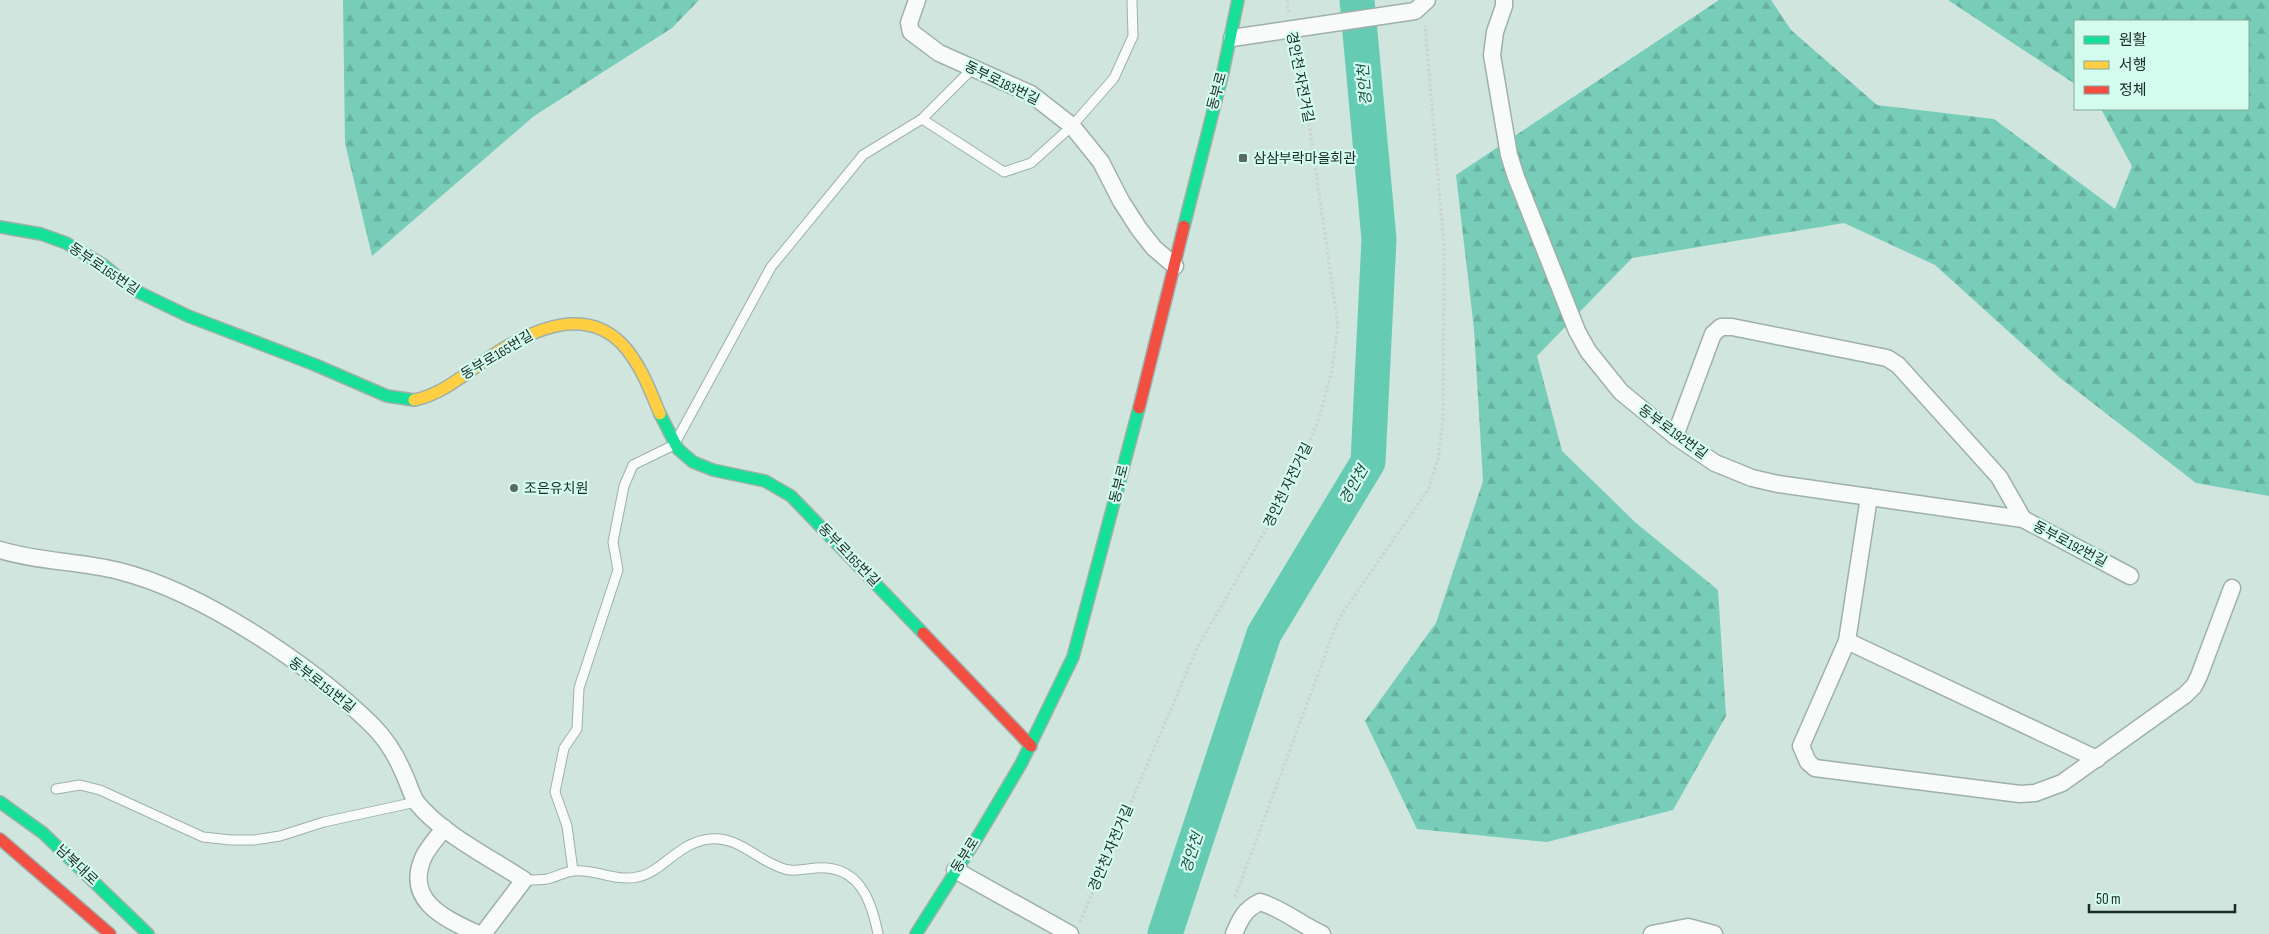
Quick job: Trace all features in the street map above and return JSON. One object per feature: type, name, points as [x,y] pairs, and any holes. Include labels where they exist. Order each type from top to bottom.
[{"type":"main road","name":"동부로","points":[[916,934],[960,873],[1031,746],[1056,698],[1073,657],[1182,274],[1213,105],[1242,36],[1238,0]]},
{"type":"main road","name":"동부로165번길","points":[[0,227],[24,230],[67,243],[102,264],[137,292],[158,303],[239,337],[338,374],[378,394],[406,401],[424,397],[443,388],[529,334],[567,324],[600,328],[628,351],[640,370],[674,445],[684,456],[699,465],[722,473],[765,481],[783,490],[804,508],[1031,746]]},
{"type":"main road","points":[[1057,717],[1085,656],[1182,274]]},
{"type":"main road","points":[[930,934],[960,873],[1036,760]]},
{"type":"main road","name":"남북대로","points":[[0,802],[43,833],[148,934]]},
{"type":"main road","name":"남북대로","points":[[0,839],[110,934]]},
{"type":"street","name":"동부로183번길","points":[[917,0],[909,24],[911,32],[939,53],[1031,94],[1072,126],[1101,162],[1121,201],[1139,229],[1154,248],[1182,274]]},
{"type":"street","name":"동부로192번길","points":[[1504,0],[1504,6],[1492,44],[1492,55],[1509,155],[1577,331],[1588,351],[1621,392],[1675,436],[1715,463],[1752,478],[2023,519],[2077,546],[2130,576]]},
{"type":"street","points":[[1242,36],[1291,30],[1422,5]]},
{"type":"street","points":[[1675,436],[1713,334],[1722,327],[1732,327],[1887,358],[1898,365],[1999,477],[2023,519]]},
{"type":"street","points":[[1870,497],[1847,640],[1801,746],[1808,762],[1815,768],[2020,794],[2035,793],[2062,783],[2194,686],[2232,588]]},
{"type":"street","name":"동부로151번길","points":[[0,550],[120,571],[177,592],[248,629],[320,680],[373,726],[390,748],[416,802],[444,828],[524,880]]},
{"type":"street","points":[[1847,640],[2097,759]]},
{"type":"street","points":[[444,828],[424,855],[419,872],[420,888],[426,902],[440,916],[478,934]]},
{"type":"street","points":[[960,873],[1074,929]]},
{"type":"street","points":[[483,934],[524,880]]},
{"type":"street","points":[[1234,934],[1242,916],[1251,906],[1260,902],[1270,905],[1322,934]]},
{"type":"street","points":[[1652,934],[1688,927],[1714,934]]},
{"type":"lane","points":[[922,119],[1004,172],[1030,163],[1072,126],[1114,78],[1133,36],[1132,0]]},
{"type":"lane","points":[[573,871],[567,826],[556,792],[564,748],[577,729],[580,688],[618,570],[613,542],[624,486],[633,465],[674,445],[771,267],[863,155],[922,119],[973,68]]},
{"type":"lane","points":[[56,789],[80,785],[100,790],[202,837],[232,840],[254,840],[280,836],[324,822],[416,802]]},
{"type":"lane","points":[[524,880],[546,879],[573,871],[618,878],[638,878],[696,841],[711,838],[728,841],[748,848],[789,872],[834,868],[849,874],[863,890],[874,912],[878,934]]},
{"type":"path","name":"경안천 자전거길","points":[[1074,929],[1198,648],[1271,521],[1306,451],[1319,418],[1332,370],[1338,326],[1306,102],[1291,30],[1287,0]]},
{"type":"path","points":[[1232,906],[1339,618],[1428,490],[1438,459],[1443,420],[1444,246],[1422,5]]},
{"type":"green space","points":[[343,0],[699,0],[672,28],[534,116],[372,256],[345,143]]},
{"type":"green space","points":[[1719,0],[1771,0],[1791,30],[1877,105],[1994,119],[2115,209],[2132,166],[2102,110],[2249,110],[2249,20],[2074,20],[2074,83],[1948,0],[2269,0],[2269,496],[2196,483],[2059,377],[1935,265],[1844,223],[1632,258],[1537,356],[1562,451],[1636,523],[1718,590],[1726,716],[1673,810],[1547,842],[1417,829],[1365,721],[1436,623],[1483,481],[1474,329],[1456,175]]},
{"type":"waterway","name":"경안천","points":[[1165,934],[1264,634],[1368,462],[1379,239],[1357,0]]},
{"type":"traffic: fast","points":[[1184,226],[1223,72],[1238,0]]},
{"type":"traffic: fast","points":[[0,227],[41,234],[66,243],[102,264],[134,290],[188,316],[313,364],[387,396],[414,400]]},
{"type":"traffic: fast","points":[[916,934],[1021,764],[1073,657],[1139,408]]},
{"type":"traffic: fast","points":[[660,414],[678,449],[693,462],[713,470],[765,481],[791,496],[923,633]]},
{"type":"traffic: fast","points":[[0,802],[43,833],[148,934]]},
{"type":"traffic: slow","points":[[414,400],[443,389],[518,340],[554,326],[572,324],[589,325],[606,332],[622,344],[639,368],[660,414]]},
{"type":"traffic: jam","points":[[1139,408],[1184,226]]},
{"type":"traffic: jam","points":[[923,633],[1031,746]]},
{"type":"traffic: jam","points":[[0,839],[110,934]]},
{"type":"place","name":"삼삼부락마을회관","points":[[1243,158]]},
{"type":"place","name":"조은유치원","points":[[514,488]]}]
